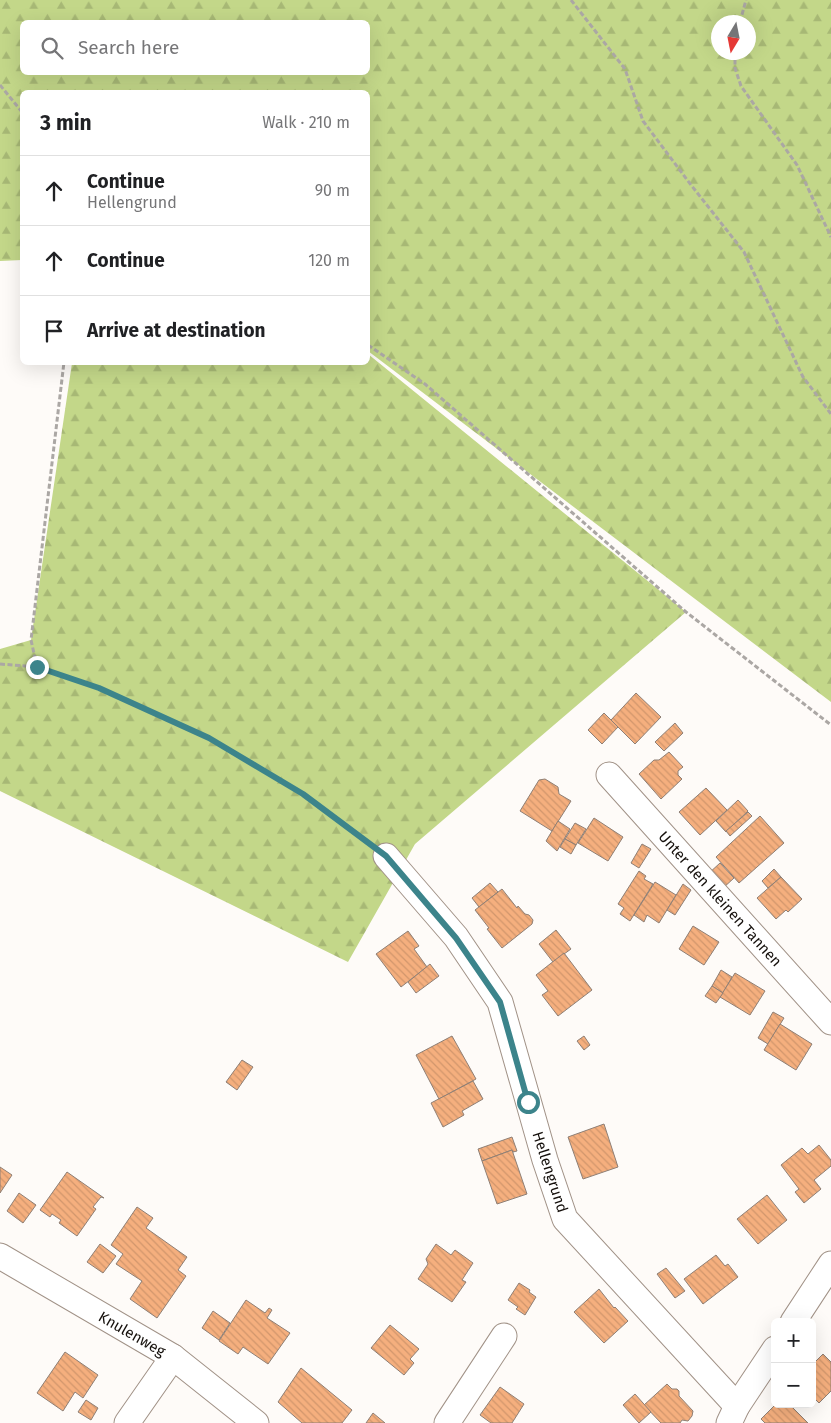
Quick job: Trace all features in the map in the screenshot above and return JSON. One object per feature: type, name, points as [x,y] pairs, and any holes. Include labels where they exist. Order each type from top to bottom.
[{"type":"street","name":"Unter den kleinen Tannen","points":[[609,775],[831,1022]]},
{"type":"street","name":"Hellengrund","points":[[386,856],[456,938],[500,1002],[545,1160],[565,1219],[733,1414]]},
{"type":"street","name":"Knulenweg","points":[[0,1256],[173,1357],[256,1423]]},
{"type":"street","points":[[795,1318],[831,1264]]},
{"type":"street","points":[[447,1423],[504,1336]]},
{"type":"street","points":[[733,1414],[771,1354]]},
{"type":"street","points":[[127,1423],[173,1357]]},
{"type":"path","points":[[571,0],[624,69],[644,121],[744,252],[803,377],[831,414]]},
{"type":"path","points":[[742,15],[746,0]]},
{"type":"path","points":[[735,60],[735,68],[741,86],[797,165],[831,237]]},
{"type":"path","points":[[0,85],[20,110]]},
{"type":"path","points":[[370,346],[425,384],[686,612],[831,725]]},
{"type":"path","points":[[37,667],[31,640],[64,365]]},
{"type":"path","points":[[0,664],[37,667],[99,688],[209,738],[303,794],[386,856]]},
{"type":"green space","points":[[0,0],[831,0],[831,702],[370,353],[370,90],[20,90],[20,260],[0,261]]},
{"type":"green space","points":[[370,356],[686,612],[415,844],[348,962],[0,791],[0,649],[31,640],[72,365],[370,365]]},
{"type":"building","points":[[636,693],[661,717],[635,744],[611,720]]},
{"type":"building","points":[[604,713],[618,727],[602,744],[588,730]]},
{"type":"building","points":[[675,723],[683,733],[664,751],[655,742]]},
{"type":"building","points":[[669,752],[683,767],[678,771],[678,775],[682,779],[661,799],[639,774],[654,760],[659,760]]},
{"type":"building","points":[[545,779],[558,787],[559,794],[571,801],[552,831],[520,811],[539,780]]},
{"type":"building","points":[[706,788],[727,810],[700,835],[679,812]]},
{"type":"building","points":[[738,800],[748,811],[726,832],[716,821]]},
{"type":"building","points":[[748,812],[752,816],[730,836],[726,831]]},
{"type":"building","points":[[760,816],[784,843],[739,883],[716,857]]},
{"type":"building","points":[[594,818],[623,837],[608,861],[578,843]]},
{"type":"building","points":[[558,821],[570,829],[557,851],[546,841]]},
{"type":"building","points":[[575,823],[586,829],[576,845],[565,839]]},
{"type":"building","points":[[565,839],[576,845],[571,854],[560,847]]},
{"type":"building","points":[[642,844],[651,849],[639,868],[631,863]]},
{"type":"building","points":[[720,863],[734,878],[722,889],[708,874]]},
{"type":"building","points":[[774,869],[781,877],[768,888],[762,881]]},
{"type":"building","points":[[639,871],[646,876],[644,879],[653,884],[630,921],[620,914],[624,908],[618,904]]},
{"type":"building","points":[[781,877],[802,899],[788,912],[786,910],[776,919],[757,898]]},
{"type":"building","points":[[655,882],[676,895],[659,923],[647,915],[644,922],[634,915]]},
{"type":"building","points":[[490,883],[498,892],[479,907],[472,898]]},
{"type":"building","points":[[683,884],[691,890],[675,915],[667,910]]},
{"type":"building","points":[[502,889],[517,908],[518,906],[533,920],[532,924],[502,948],[475,910]]},
{"type":"building","points":[[693,926],[719,942],[704,965],[679,949]]},
{"type":"building","points":[[556,930],[571,949],[553,962],[539,944]]},
{"type":"building","points":[[408,931],[419,946],[414,949],[427,967],[401,987],[376,954]]},
{"type":"building","points":[[564,953],[592,990],[558,1016],[542,995],[548,991],[536,975]]},
{"type":"building","points":[[430,964],[439,976],[416,993],[408,982]]},
{"type":"building","points":[[721,970],[732,977],[723,993],[712,986]]},
{"type":"building","points":[[735,973],[765,991],[750,1015],[720,997]]},
{"type":"building","points":[[712,986],[723,993],[716,1003],[705,996]]},
{"type":"building","points":[[773,1012],[784,1018],[768,1044],[758,1038]]},
{"type":"building","points":[[780,1024],[812,1044],[796,1070],[764,1050]]},
{"type":"building","points":[[452,1036],[476,1079],[439,1099],[416,1055]]},
{"type":"building","points":[[584,1036],[590,1045],[584,1050],[577,1041]]},
{"type":"building","points":[[242,1060],[253,1067],[237,1090],[226,1082]]},
{"type":"building","points":[[473,1081],[483,1099],[462,1111],[464,1115],[443,1127],[431,1103]]},
{"type":"building","points":[[604,1124],[618,1167],[583,1179],[568,1137]]},
{"type":"building","points":[[512,1137],[517,1151],[513,1152],[512,1150],[482,1161],[478,1149]]},
{"type":"building","points":[[819,1145],[831,1160],[831,1166],[814,1180],[821,1189],[804,1203],[795,1192],[799,1189],[781,1165],[802,1148],[808,1154]]},
{"type":"building","points":[[512,1150],[527,1194],[497,1204],[482,1161]]},
{"type":"building","points":[[0,1167],[12,1175],[0,1193]]},
{"type":"building","points":[[67,1172],[104,1198],[101,1197],[93,1207],[96,1209],[77,1236],[59,1223],[61,1220],[52,1214],[50,1217],[40,1210]]},
{"type":"building","points":[[19,1193],[36,1205],[23,1223],[7,1211]]},
{"type":"building","points":[[767,1195],[787,1220],[758,1244],[737,1219]]},
{"type":"building","points":[[137,1207],[153,1218],[146,1228],[187,1257],[178,1270],[186,1276],[157,1318],[130,1299],[142,1281],[116,1264],[123,1254],[111,1245]]},
{"type":"building","points":[[100,1244],[116,1256],[103,1273],[87,1262]]},
{"type":"building","points":[[436,1244],[451,1255],[455,1250],[473,1263],[462,1280],[466,1282],[452,1302],[418,1279],[428,1264],[426,1259]]},
{"type":"building","points":[[716,1255],[725,1266],[728,1264],[738,1277],[703,1304],[684,1279]]},
{"type":"building","points":[[666,1268],[685,1291],[675,1298],[657,1274]]},
{"type":"building","points":[[519,1283],[530,1290],[529,1292],[536,1297],[525,1315],[508,1300]]},
{"type":"building","points":[[599,1289],[614,1308],[628,1321],[604,1343],[574,1312]]},
{"type":"building","points":[[246,1300],[265,1313],[269,1308],[272,1310],[267,1318],[290,1333],[268,1364],[243,1347],[238,1354],[219,1341]]},
{"type":"building","points":[[213,1311],[230,1323],[219,1340],[202,1328]]},
{"type":"building","points":[[390,1325],[419,1349],[410,1359],[414,1363],[404,1375],[371,1348]]},
{"type":"building","points":[[65,1352],[98,1375],[83,1398],[75,1392],[63,1411],[37,1393]]},
{"type":"building","points":[[823,1354],[831,1362],[831,1391],[819,1403],[816,1400],[816,1361]]},
{"type":"building","points":[[301,1368],[352,1410],[342,1423],[302,1423],[278,1402]]},
{"type":"building","points":[[667,1384],[672,1389],[679,1391],[679,1396],[693,1411],[688,1421],[661,1423],[644,1405]]},
{"type":"building","points":[[500,1387],[524,1404],[512,1423],[491,1423],[480,1415]]},
{"type":"building","points":[[635,1394],[651,1412],[639,1423],[623,1405]]},
{"type":"building","points":[[86,1400],[98,1408],[91,1420],[78,1412]]},
{"type":"building","points":[[772,1408],[793,1408],[808,1423],[765,1423],[761,1419]]},
{"type":"building","points":[[373,1413],[385,1423],[366,1423]]},
{"type":"route","points":[[37,667],[99,688],[209,738],[303,794],[386,856],[456,938],[500,1002],[528,1102]]}]
